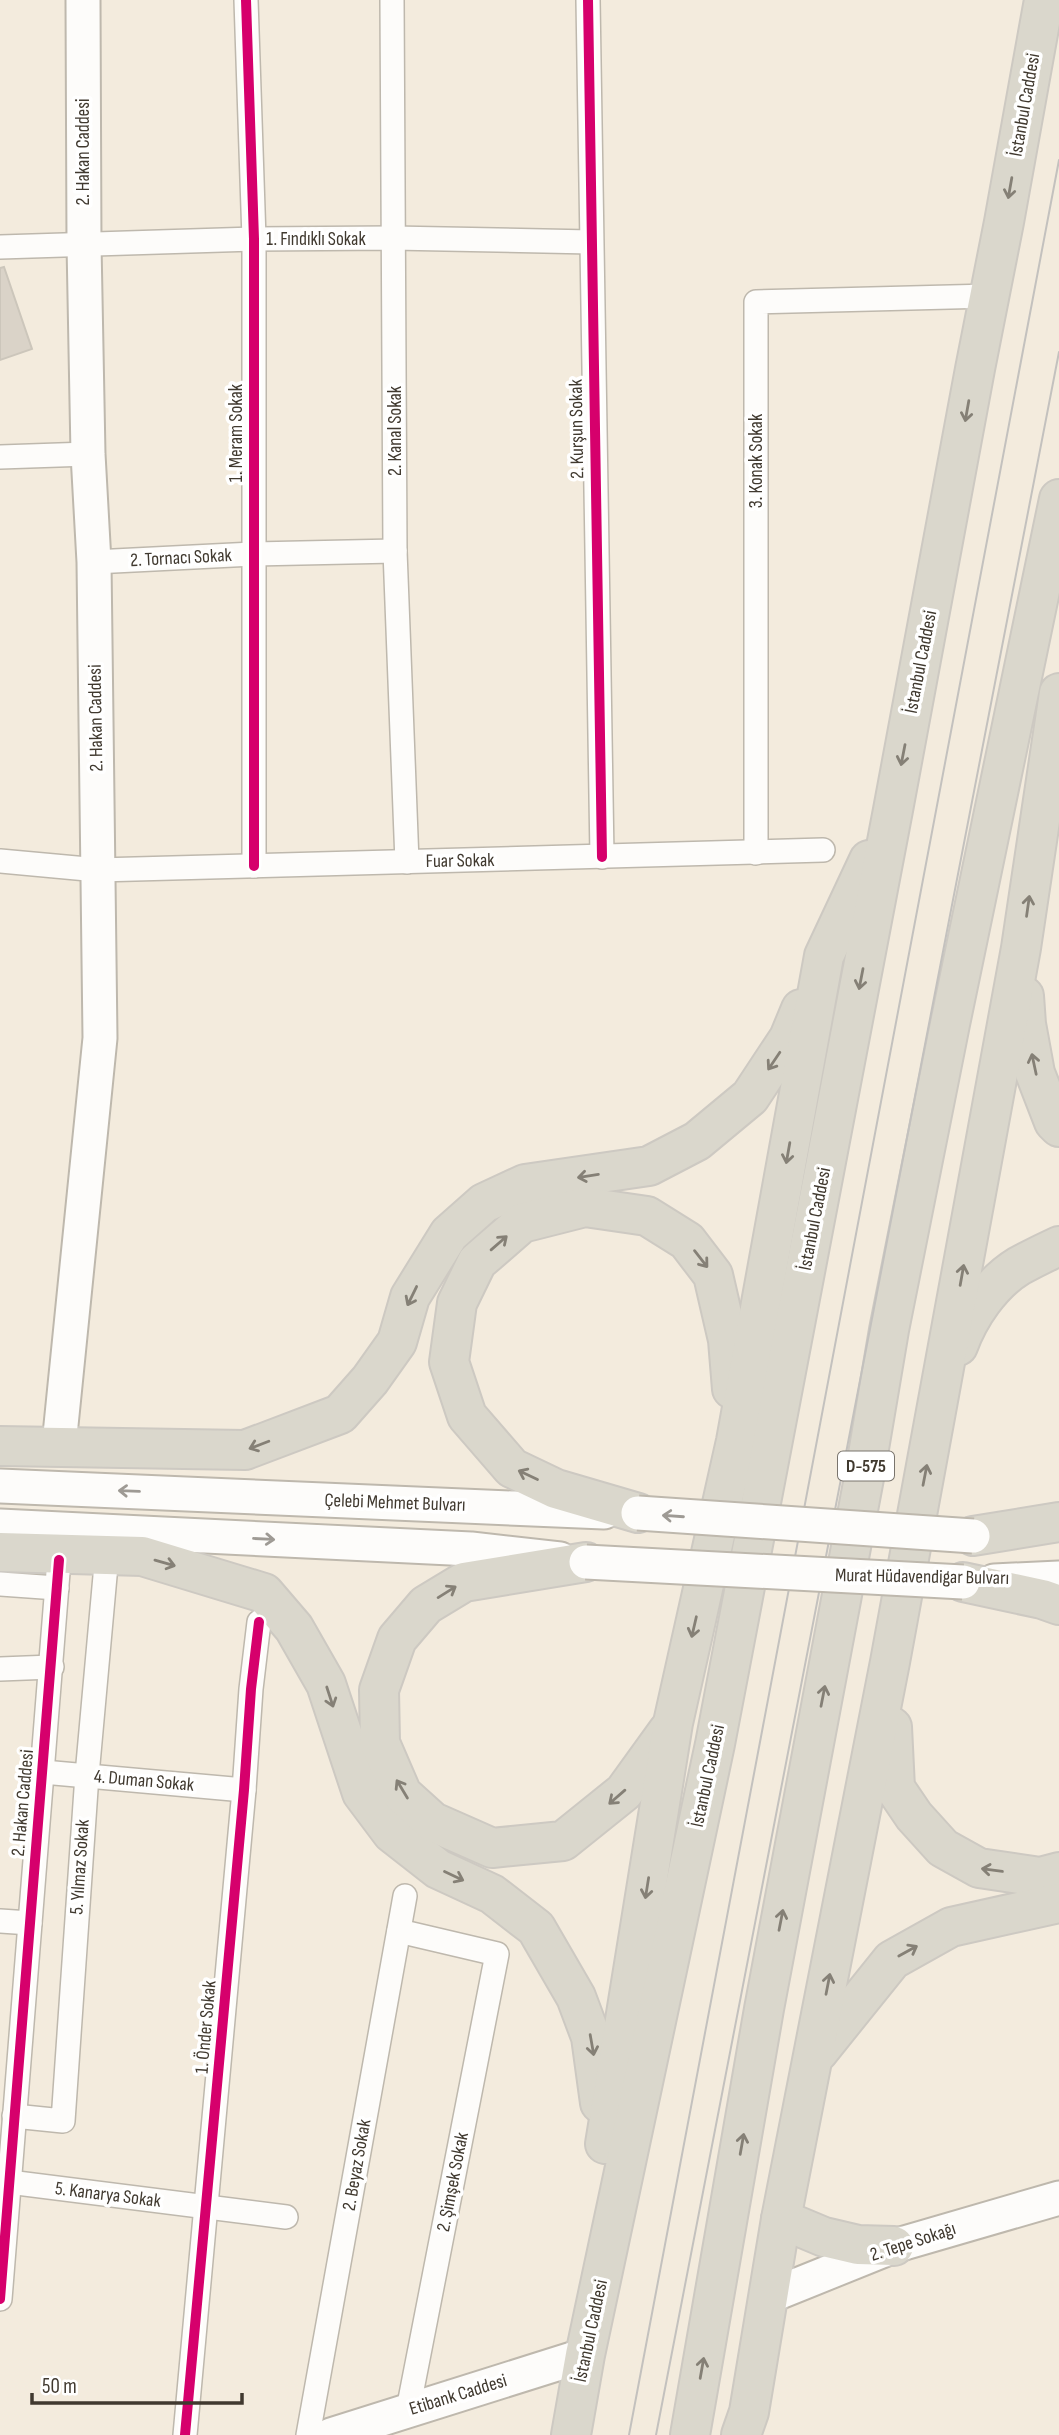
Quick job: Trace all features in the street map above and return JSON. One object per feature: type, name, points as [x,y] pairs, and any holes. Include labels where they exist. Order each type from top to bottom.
[{"type":"highway","name":"İstanbul Caddesi","points":[[571,2435],[585,2355],[715,1744],[1044,0]]},
{"type":"highway","name":"D-575","points":[[690,2435],[764,2009],[890,1330],[950,1024],[1059,499]]},
{"type":"highway","points":[[741,2435],[749,2412],[782,2219],[940,1390],[1021,948],[1058,709]]},
{"type":"highway","points":[[0,1446],[245,1450],[340,1413],[370,1380],[397,1342],[410,1297],[449,1234],[484,1203],[524,1184],[649,1166],[697,1141],[750,1097],[789,1038],[824,956],[893,810]]},
{"type":"highway","points":[[1021,948],[1026,1024],[1035,1073],[1054,1122],[1059,1127]]},
{"type":"highway","points":[[595,2308],[586,2235],[606,2143],[673,1723],[736,1441],[824,956]]},
{"type":"highway","points":[[638,1513],[556,1489],[512,1468],[467,1416],[449,1362],[457,1303],[477,1262],[522,1223],[585,1208],[647,1216],[687,1241],[713,1275],[728,1340],[736,1441]]},
{"type":"highway","points":[[940,1390],[964,1331],[991,1290],[1016,1268],[1059,1246]]},
{"type":"highway","points":[[973,1536],[1059,1522]]},
{"type":"highway","points":[[0,1552],[142,1556],[264,1593],[294,1628],[326,1684],[362,1793],[392,1833],[438,1869],[492,1894],[536,1928],[576,1997],[591,2037],[606,2143]]},
{"type":"highway","points":[[586,1562],[464,1582],[426,1605],[397,1639],[379,1690],[379,1717],[380,1744],[402,1794],[433,1822],[492,1848],[563,1841],[624,1792],[673,1723]]},
{"type":"highway","points":[[963,1582],[1059,1605]]},
{"type":"highway","points":[[890,1662],[895,1788],[915,1816],[943,1848],[979,1868],[1040,1877],[1059,1872]]},
{"type":"highway","points":[[814,2056],[892,1960],[951,1927],[1059,1903]]},
{"type":"highway","points":[[782,2219],[824,2237],[859,2245],[894,2246]]},
{"type":"main road","name":"2. Hakan Caddesi","points":[[60,1435],[100,1038],[94,562],[88,454],[83,244],[83,0]]},
{"type":"main road","name":"Çelebi Mehmet Bulvarı","points":[[0,1486],[638,1513],[973,1536]]},
{"type":"main road","points":[[0,1526],[471,1549],[586,1562]]},
{"type":"main road","points":[[973,1536],[1059,1534]]},
{"type":"main road","name":"Murat Hüdavendigar Bulvarı","points":[[586,1562],[963,1582],[1059,1578]]},
{"type":"main road","name":"2. Tepe Sokağı","points":[[769,2296],[894,2246],[1059,2198]]},
{"type":"main road","name":"Etibank Caddesi","points":[[331,2435],[585,2355]]},
{"type":"street","name":"1. Meram Sokak","points":[[247,0],[254,239],[254,866]]},
{"type":"street","name":"2. Kanal Sokak","points":[[392,0],[395,551],[407,862]]},
{"type":"street","name":"2. Kurşun Sokak","points":[[588,0],[602,857]]},
{"type":"street","name":"1. Fındıklı Sokak","points":[[0,247],[254,239],[393,238],[591,242]]},
{"type":"street","name":"3. Konak Sokak","points":[[755,853],[756,302],[990,296]]},
{"type":"street","points":[[0,457],[88,454]]},
{"type":"street","name":"2. Tornacı Sokak","points":[[94,562],[253,554],[395,551]]},
{"type":"street","name":"Fuar Sokak","points":[[0,861],[98,870],[823,850]]},
{"type":"street","name":"2. Hakan Caddesi","points":[[0,2299],[14,2116],[10,2041],[30,1923],[59,1560]]},
{"type":"street","name":"5. Yılmaz Sokak","points":[[14,2116],[63,2121],[87,1776],[106,1565]]},
{"type":"street","points":[[0,1584],[57,1588]]},
{"type":"street","name":"1. Önder Sokak","points":[[185,2435],[208,2207],[251,1689],[259,1622]]},
{"type":"street","points":[[0,1669],[52,1667]]},
{"type":"street","name":"4. Duman Sokak","points":[[43,1772],[244,1790]]},
{"type":"street","name":"2. Beyaz Sokak","points":[[308,2435],[405,1896]]},
{"type":"street","points":[[0,1921],[30,1923]]},
{"type":"street","name":"2. Şimşek Sokak","points":[[400,1931],[497,1954],[408,2410]]},
{"type":"street","name":"5. Kanarya Sokak","points":[[9,2182],[286,2217]]},
{"type":"building","points":[[4,267],[32,349],[0,360],[0,268]]},
{"type":"tram line","points":[[629,2435],[1059,160]]},
{"type":"tram line","points":[[656,2435],[1059,352]]},
{"type":"cycle path","points":[[246,0],[254,239],[254,866]]},
{"type":"cycle path","points":[[588,0],[602,857]]},
{"type":"cycle path","points":[[0,2299],[59,1560]]},
{"type":"cycle path","points":[[185,2435],[259,1622]]}]
